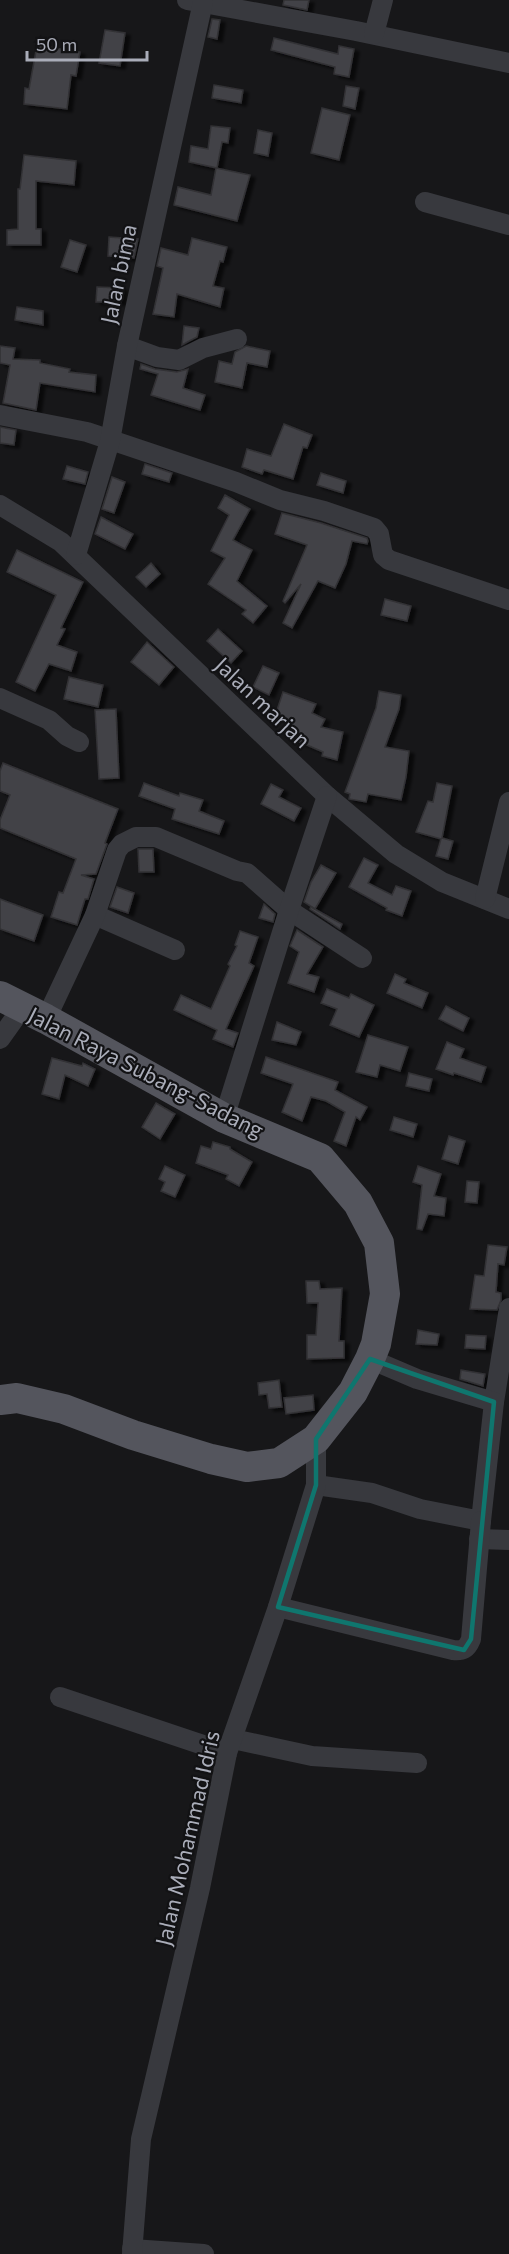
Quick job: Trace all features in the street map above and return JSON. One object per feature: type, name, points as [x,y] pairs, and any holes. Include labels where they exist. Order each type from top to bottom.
[{"type":"main road","name":"Jalan Raya Subang-Sadang","points":[[0,1400],[16,1398],[64,1409],[133,1435],[211,1459],[247,1467],[279,1463],[316,1439],[353,1392],[376,1344],[384,1294],[379,1243],[358,1203],[320,1158],[224,1118],[22,1008]]},
{"type":"street","points":[[374,34],[383,0]]},
{"type":"street","points":[[195,1],[374,34],[509,63]]},
{"type":"street","name":"Jalan bima","points":[[76,555],[110,441],[195,1]]},
{"type":"street","points":[[425,202],[509,225]]},
{"type":"street","points":[[127,346],[157,357],[179,360],[203,348],[237,339]]},
{"type":"street","points":[[0,415],[87,432],[236,482],[280,500],[324,511],[374,528],[379,534],[383,555],[389,560],[509,600]]},
{"type":"street","name":"Jalan marjan","points":[[0,505],[62,542],[327,796],[396,854],[442,882],[509,909]]},
{"type":"street","points":[[0,698],[49,720],[67,736],[79,742]]},
{"type":"street","points":[[224,1118],[327,796]]},
{"type":"street","points":[[485,899],[509,802]]},
{"type":"street","points":[[0,1039],[95,915],[117,850],[128,839],[156,837],[237,871],[247,873],[289,910],[362,958]]},
{"type":"street","points":[[95,915],[175,950]]},
{"type":"street","points":[[278,1607],[453,1650],[464,1650],[468,1647],[471,1639],[494,1402],[509,1308]]},
{"type":"street","points":[[370,1359],[417,1379],[494,1402]]},
{"type":"street","name":"Jalan Mohammad Idris","points":[[132,2252],[141,2139],[200,1888],[230,1746],[278,1607],[316,1485],[316,1439]]},
{"type":"street","points":[[316,1485],[372,1493],[509,1540]]},
{"type":"street","points":[[60,1697],[230,1746],[312,1756],[417,1763]]},
{"type":"street","points":[[132,2252],[204,2254]]},
{"type":"highlighted area","points":[[370,1359],[494,1402],[471,1639],[464,1650],[278,1607],[316,1485],[316,1439]]},
{"type":"building","points":[[284,0],[309,0],[307,10],[283,5]]},
{"type":"building","points":[[212,19],[220,20],[217,39],[208,37]]},
{"type":"building","points":[[105,30],[125,33],[120,66],[99,63]]},
{"type":"building","points":[[274,38],[338,54],[339,46],[354,49],[349,77],[334,74],[335,67],[271,50]]},
{"type":"building","points":[[37,45],[80,52],[76,76],[71,75],[67,109],[24,104],[25,88],[29,89]]},
{"type":"building","points":[[214,85],[243,90],[241,103],[212,98]]},
{"type":"building","points":[[346,86],[359,88],[355,109],[343,106]]},
{"type":"building","points":[[322,108],[350,115],[339,160],[311,153]]},
{"type":"building","points":[[211,126],[230,128],[228,143],[222,142],[217,168],[189,162],[191,146],[208,149]]},
{"type":"building","points":[[258,130],[272,133],[268,156],[254,153]]},
{"type":"building","points":[[24,155],[76,161],[74,185],[36,181],[36,229],[41,229],[41,245],[7,245],[7,230],[18,229],[18,189],[20,189]]},
{"type":"building","points":[[216,168],[250,175],[237,221],[174,205],[178,187],[211,195]]},
{"type":"building","points":[[109,237],[138,239],[134,258],[108,256]]},
{"type":"building","points":[[192,238],[227,247],[223,262],[220,261],[213,286],[224,288],[220,307],[177,294],[174,317],[153,314],[163,268],[157,266],[161,248],[188,255]]},
{"type":"building","points":[[70,240],[86,245],[77,272],[61,267]]},
{"type":"building","points":[[97,287],[122,288],[121,302],[96,302]]},
{"type":"building","points":[[17,307],[43,311],[43,325],[15,320]]},
{"type":"building","points":[[184,326],[199,328],[197,337],[182,345]]},
{"type":"building","points":[[0,346],[15,348],[13,359],[40,360],[40,363],[70,369],[69,372],[96,375],[95,392],[40,383],[36,410],[3,403],[10,365],[0,363]]},
{"type":"building","points":[[246,346],[270,351],[267,367],[247,363],[242,388],[215,382],[219,361],[232,364],[235,352]]},
{"type":"building","points":[[141,364],[155,369],[177,372],[188,369],[183,388],[205,395],[200,410],[151,395],[158,374],[140,369]]},
{"type":"building","points":[[284,424],[312,435],[307,448],[303,447],[293,479],[264,470],[262,474],[242,467],[247,449],[271,456]]},
{"type":"building","points":[[0,427],[16,430],[14,445],[0,443]]},
{"type":"building","points":[[145,464],[172,473],[169,482],[142,474]]},
{"type":"building","points":[[67,466],[88,472],[85,484],[63,479]]},
{"type":"building","points":[[321,473],[346,481],[343,493],[317,485]]},
{"type":"building","points":[[112,477],[125,482],[114,513],[102,509]]},
{"type":"building","points":[[225,495],[250,509],[233,540],[252,550],[237,581],[267,606],[253,623],[242,614],[246,610],[208,584],[225,558],[211,551],[229,515],[218,508]]},
{"type":"building","points":[[282,513],[321,523],[367,538],[368,541],[367,544],[352,541],[346,564],[335,588],[318,581],[292,628],[283,623],[301,584],[285,603],[283,601],[307,545],[275,534]]},
{"type":"building","points":[[101,517],[133,534],[125,549],[95,534]]},
{"type":"building","points":[[17,550],[83,582],[61,628],[65,629],[57,645],[77,652],[71,671],[49,664],[35,691],[16,682],[56,595],[7,572]]},
{"type":"building","points":[[151,563],[160,574],[146,587],[136,577]]},
{"type":"building","points":[[385,599],[411,606],[407,621],[381,615]]},
{"type":"building","points":[[218,629],[242,651],[231,663],[207,641]]},
{"type":"building","points":[[147,642],[174,667],[159,685],[131,662]]},
{"type":"building","points":[[263,666],[279,673],[269,695],[253,687]]},
{"type":"building","points":[[69,677],[103,685],[98,707],[64,699]]},
{"type":"building","points":[[379,691],[401,695],[399,709],[385,747],[409,751],[401,800],[368,794],[366,802],[349,799],[350,794],[345,792],[376,708]]},
{"type":"building","points":[[283,692],[316,704],[312,713],[325,719],[321,727],[343,732],[337,760],[322,756],[323,752],[286,736],[292,722],[275,716]]},
{"type":"building","points":[[116,709],[119,778],[99,779],[95,710]]},
{"type":"building","points":[[3,763],[118,809],[96,874],[81,875],[94,879],[77,925],[51,917],[59,892],[63,893],[76,859],[0,828],[0,820],[10,795],[0,791],[0,771]]},
{"type":"building","points":[[144,783],[179,796],[180,793],[203,800],[199,811],[224,821],[219,834],[172,819],[175,809],[139,796]]},
{"type":"building","points":[[437,783],[452,786],[442,838],[453,841],[448,859],[436,856],[441,839],[416,832],[428,801],[433,802]]},
{"type":"building","points":[[271,784],[283,790],[279,797],[301,808],[294,821],[261,804]]},
{"type":"building","points":[[138,849],[153,849],[154,872],[139,872]]},
{"type":"building","points":[[364,858],[378,865],[368,883],[392,895],[396,886],[411,891],[402,916],[386,910],[387,908],[349,887]]},
{"type":"building","points":[[321,865],[336,873],[315,909],[304,902],[311,882]]},
{"type":"building","points":[[117,887],[134,893],[128,913],[110,907]]},
{"type":"building","points":[[0,899],[43,915],[34,941],[0,929]]},
{"type":"building","points":[[264,904],[275,914],[273,922],[259,918]]},
{"type":"building","points":[[311,907],[342,924],[340,929],[310,909]]},
{"type":"building","points":[[297,930],[323,947],[307,974],[319,977],[314,992],[288,983],[299,952],[290,946]]},
{"type":"building","points":[[240,931],[258,937],[249,963],[254,966],[226,1029],[238,1033],[233,1047],[213,1039],[217,1030],[174,1010],[181,995],[211,1009],[230,966],[228,964],[237,946],[235,945]]},
{"type":"building","points":[[395,974],[406,979],[404,983],[428,993],[422,1008],[387,993]]},
{"type":"building","points":[[327,989],[349,998],[351,994],[374,1005],[359,1037],[330,1025],[337,1009],[321,1003]]},
{"type":"building","points":[[446,1006],[469,1018],[463,1031],[439,1019]]},
{"type":"building","points":[[277,1022],[301,1032],[296,1045],[272,1040]]},
{"type":"building","points":[[368,1035],[408,1047],[400,1071],[380,1065],[377,1077],[356,1072]]},
{"type":"building","points":[[447,1042],[464,1049],[460,1058],[486,1067],[481,1082],[436,1069]]},
{"type":"building","points":[[266,1057],[338,1082],[335,1090],[367,1107],[360,1120],[356,1117],[346,1146],[334,1141],[345,1112],[326,1101],[311,1097],[302,1121],[282,1112],[293,1084],[261,1073]]},
{"type":"building","points":[[52,1058],[82,1066],[83,1063],[95,1069],[88,1086],[65,1075],[59,1099],[42,1094]]},
{"type":"building","points":[[409,1073],[432,1079],[429,1091],[406,1086]]},
{"type":"building","points":[[156,1103],[175,1114],[160,1139],[142,1127]]},
{"type":"building","points":[[394,1117],[417,1124],[413,1137],[390,1130]]},
{"type":"building","points":[[449,1136],[465,1141],[458,1164],[442,1159]]},
{"type":"building","points":[[213,1142],[230,1147],[252,1162],[239,1186],[226,1179],[228,1175],[196,1163],[201,1146],[211,1149]]},
{"type":"building","points":[[165,1166],[185,1175],[175,1197],[161,1191],[165,1182],[159,1179]]},
{"type":"building","points":[[418,1166],[441,1174],[434,1196],[446,1198],[444,1216],[428,1214],[422,1230],[417,1229],[422,1185],[413,1182]]},
{"type":"building","points":[[467,1181],[479,1182],[477,1203],[465,1202]]},
{"type":"building","points":[[488,1245],[507,1247],[504,1265],[498,1264],[496,1292],[501,1293],[501,1300],[497,1310],[470,1309],[475,1275],[484,1276]]},
{"type":"building","points":[[306,1281],[319,1281],[320,1289],[342,1288],[339,1341],[344,1341],[344,1358],[307,1359],[307,1335],[316,1335],[318,1303],[307,1303]]},
{"type":"building","points":[[418,1330],[439,1334],[437,1345],[416,1344]]},
{"type":"building","points":[[466,1335],[486,1336],[485,1349],[465,1348]]},
{"type":"building","points":[[461,1370],[485,1374],[483,1386],[460,1379]]},
{"type":"building","points":[[279,1380],[282,1407],[269,1408],[267,1394],[259,1395],[258,1383]]},
{"type":"building","points":[[313,1395],[314,1410],[286,1414],[284,1398]]}]
